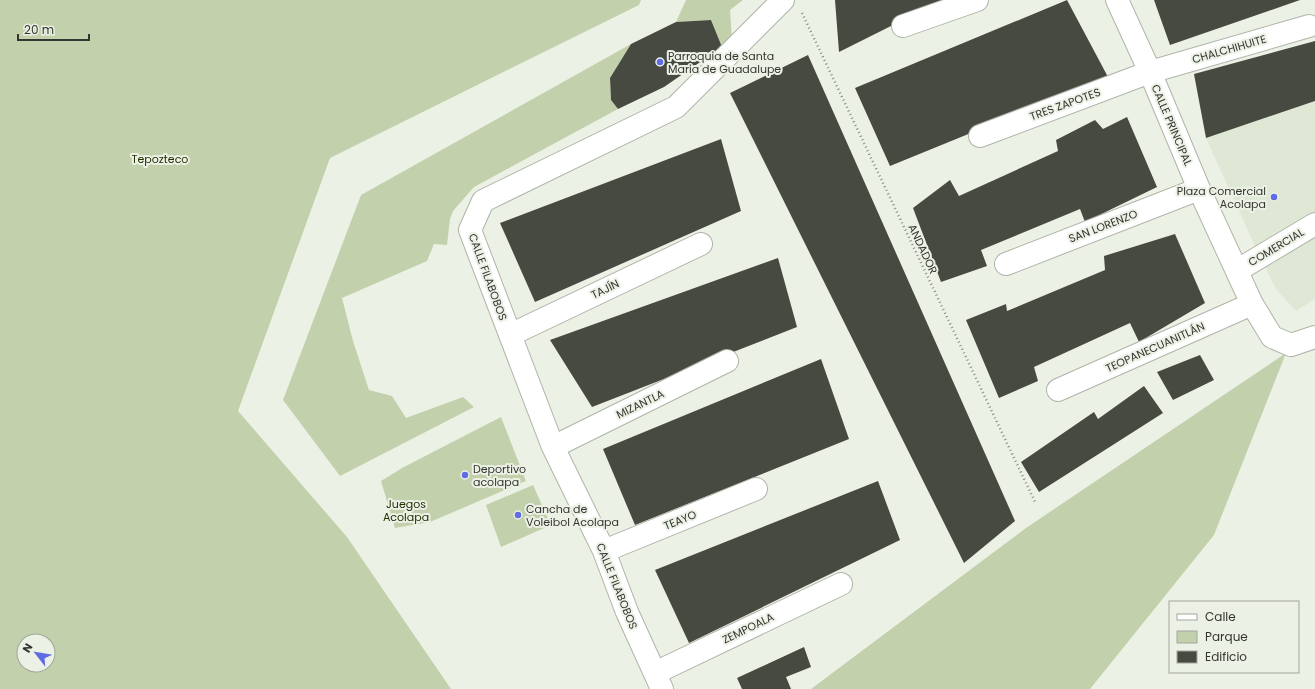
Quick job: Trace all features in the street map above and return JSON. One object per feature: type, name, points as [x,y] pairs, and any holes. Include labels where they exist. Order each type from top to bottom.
[{"type":"street","points":[[903,26],[977,0]]},
{"type":"street","name":"CALLE PRINCIPAL","points":[[1117,0],[1150,72],[1199,189],[1238,270],[1252,304],[1272,337],[1291,345],[1315,337]]},
{"type":"street","name":"CALLE FILABOBOS","points":[[659,681],[627,612],[604,551],[553,447],[470,230],[483,202],[676,107],[791,4]]},
{"type":"street","name":"CHALCHIHUITE","points":[[1150,72],[1309,26]]},
{"type":"street","name":"TRES ZAPOTES","points":[[980,136],[1150,72]]},
{"type":"street","name":"SAN LORENZO","points":[[1006,264],[1199,189]]},
{"type":"street","name":"COMERCIAL","points":[[1238,270],[1315,224]]},
{"type":"street","name":"TAJÍN","points":[[510,335],[701,244]]},
{"type":"street","name":"TEOPANECUANITLÁN","points":[[1058,390],[1252,304]]},
{"type":"street","name":"MIZANTLA","points":[[553,447],[727,361]]},
{"type":"street","name":"TEAYO","points":[[604,551],[756,489]]},
{"type":"street","name":"ZEMPOALA","points":[[659,681],[841,584]]},
{"type":"path","name":"ANDADOR","points":[[791,4],[1036,504]]},
{"type":"shaded area","name":"Plaza Comercial Acolapa","points":[[1315,101],[1315,299],[1296,311],[1276,289],[1206,138]]},
{"type":"green space","name":"Tepozteco","points":[[0,0],[641,0],[639,5],[330,158],[238,411],[347,537],[451,689],[0,689]]},
{"type":"green space","points":[[686,0],[743,0],[730,10],[732,39],[722,47],[711,20],[676,22]]},
{"type":"green space","points":[[631,44],[610,78],[611,100],[618,109],[474,187],[453,211],[450,219],[447,245],[434,244],[427,261],[342,298],[353,341],[369,390],[392,396],[406,418],[463,397],[474,407],[340,476],[283,400],[361,195]]},
{"type":"green space","points":[[1286,353],[1214,535],[1090,689],[811,689],[1026,528]]},
{"type":"green space","name":"Deportivo acolapa","points":[[501,417],[526,481],[430,522],[395,528],[381,481],[402,468]]},
{"type":"green space","name":"Cancha de Voleibol Acolapa","points":[[533,485],[551,525],[501,547],[486,505]]},
{"type":"building","points":[[835,0],[943,0],[839,52]]},
{"type":"building","points":[[1067,0],[1108,77],[890,166],[855,88]]},
{"type":"building","points":[[1154,0],[1300,0],[1170,45]]},
{"type":"building","name":"Parroquia de Santa Maria de Guadalupe","points":[[711,20],[722,47],[664,87],[618,109],[611,100],[610,78],[631,44],[676,22]]},
{"type":"building","points":[[1315,41],[1315,101],[1206,138],[1194,74]]},
{"type":"building","points":[[808,55],[1015,521],[964,563],[730,93]]},
{"type":"building","points":[[1127,117],[1157,187],[1085,222],[1080,209],[981,250],[987,266],[941,282],[913,208],[950,180],[959,196],[1058,151],[1056,140],[1095,120],[1103,129]]},
{"type":"building","points":[[721,139],[741,211],[535,302],[500,223]]},
{"type":"building","points":[[1175,234],[1205,303],[1139,342],[1130,323],[1034,367],[1038,381],[999,398],[966,320],[1006,304],[1007,311],[1105,270],[1104,256]]},
{"type":"building","points":[[778,258],[797,327],[592,407],[550,340]]},
{"type":"building","points":[[1200,355],[1214,380],[1173,400],[1157,372]]},
{"type":"building","points":[[821,359],[849,439],[635,525],[603,449]]},
{"type":"building","points":[[1144,386],[1163,413],[1039,492],[1021,462],[1094,412],[1098,419]]},
{"type":"building","points":[[878,481],[900,540],[689,643],[655,570]]},
{"type":"building","points":[[804,647],[811,667],[786,677],[791,689],[742,689],[737,678]]},
{"type":"place","name":"Parroquia de Santa Maria de Guadalupe","points":[[660,62]]},
{"type":"place","name":"Plaza Comercial Acolapa","points":[[1274,197]]},
{"type":"place","name":"Deportivo acolapa","points":[[465,475]]},
{"type":"place","name":"Cancha de Voleibol Acolapa","points":[[518,515]]},
{"type":"park label","name":"Juegos Acolapa","points":[[406,510]]}]
